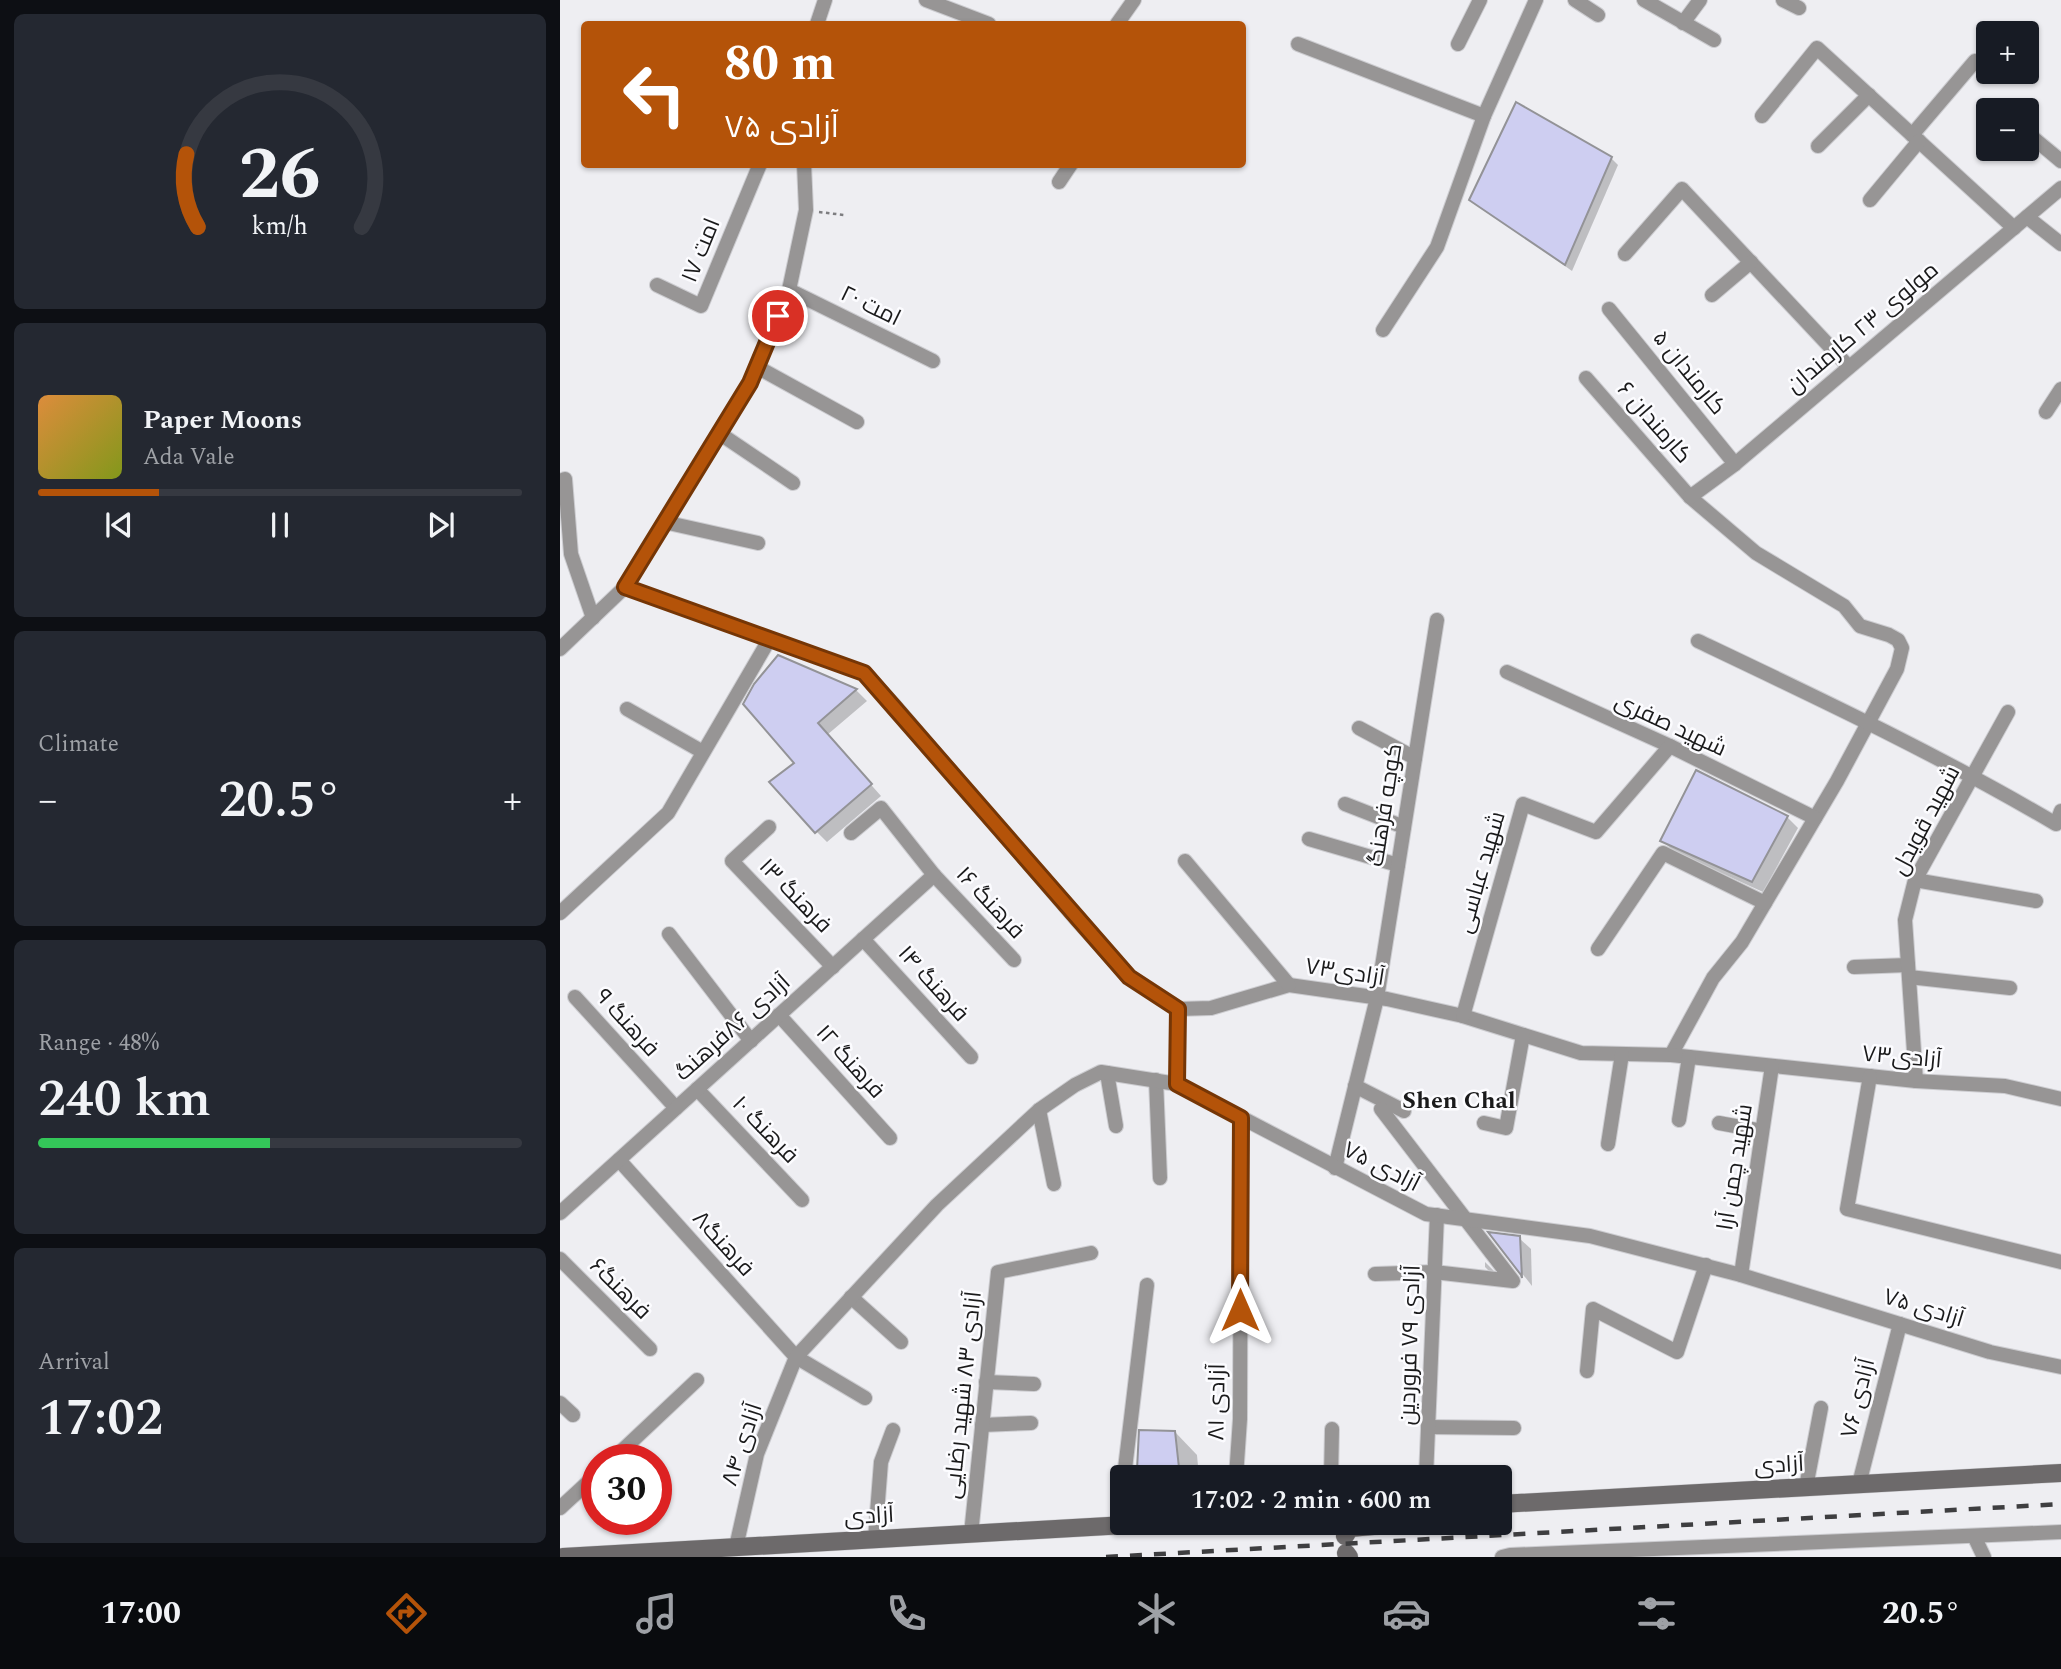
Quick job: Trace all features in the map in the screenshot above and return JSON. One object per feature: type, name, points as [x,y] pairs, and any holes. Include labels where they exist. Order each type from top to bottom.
[{"type":"street","points":[[818,21],[825,0]]},
{"type":"street","points":[[926,0],[981,21]]},
{"type":"street","points":[[1119,21],[1133,0]]},
{"type":"street","points":[[1458,44],[1480,0]]},
{"type":"street","points":[[1383,330],[1437,247],[1484,116],[1536,0]]},
{"type":"street","points":[[1575,0],[1598,15]]},
{"type":"street","points":[[1644,0],[1714,40]]},
{"type":"street","points":[[1683,23],[1700,0]]},
{"type":"street","points":[[1783,0],[1799,8]]},
{"type":"street","points":[[1298,44],[1484,116]]},
{"type":"street","points":[[1762,116],[1817,48],[2014,228]]},
{"type":"street","points":[[1870,200],[1975,61]]},
{"type":"street","points":[[1818,146],[1869,95]]},
{"type":"street","points":[[2039,143],[2061,161]]},
{"type":"street","name":"امت ۱۷","points":[[657,285],[701,306],[758,168]]},
{"type":"street","points":[[560,649],[625,587],[750,383],[789,290],[806,210],[804,168]]},
{"type":"street","points":[[1059,182],[1068,168]]},
{"type":"street","name":"مولوی ۲۳ کارمندان","points":[[1690,497],[1735,464],[2061,188]]},
{"type":"street","points":[[1625,254],[1682,189],[1849,367]]},
{"type":"street","points":[[2026,217],[2061,244]]},
{"type":"street","points":[[1712,295],[1751,262]]},
{"type":"street","name":"امت ۲۰","points":[[789,290],[933,361]]},
{"type":"street","name":"کارمندان ۵","points":[[1609,309],[1735,464]]},
{"type":"street","points":[[757,368],[857,422]]},
{"type":"street","name":"کارمندان ۶","points":[[1586,378],[1690,497],[1756,552],[1844,606],[1860,626],[1898,640],[1902,648],[1897,669],[1869,722]]},
{"type":"street","points":[[2046,412],[2061,389]]},
{"type":"street","points":[[719,433],[793,483]]},
{"type":"street","points":[[560,481],[565,479],[570,554],[593,618]]},
{"type":"street","points":[[664,523],[758,543]]},
{"type":"street","points":[[625,587],[864,673],[1129,977],[1178,1009],[1177,1084]]},
{"type":"street","name":"کوچه فرهنگ","points":[[1335,1168],[1377,998],[1437,620]]},
{"type":"street","points":[[560,912],[667,813],[769,640]]},
{"type":"street","points":[[1698,641],[1973,775],[2056,824],[2061,811]]},
{"type":"street","name":"شهید صفری","points":[[1507,672],[1815,818]]},
{"type":"street","points":[[627,709],[703,752]]},
{"type":"street","name":"شهید قویدل","points":[[1916,1081],[1905,920],[1915,880],[2008,712]]},
{"type":"street","points":[[1671,1055],[1713,978],[1742,942],[1869,722]]},
{"type":"street","points":[[1359,728],[1415,758]]},
{"type":"street","name":"شهید عباسی","points":[[1463,1016],[1523,804],[1596,832],[1670,747]]},
{"type":"street","points":[[1345,804],[1404,827]]},
{"type":"street","name":"فرهنگ ۱۶","points":[[851,832],[881,808],[934,875],[1014,960]]},
{"type":"street","name":"فرهنگ ۱۳","points":[[769,827],[732,861],[833,967]]},
{"type":"street","points":[[1310,839],[1398,865]]},
{"type":"street","points":[[1598,949],[1663,853],[1765,903]]},
{"type":"street","points":[[1185,861],[1289,985]]},
{"type":"street","name":"آزادی ۸۶فرهنگ","points":[[560,1213],[934,875]]},
{"type":"street","points":[[1915,880],[2036,901]]},
{"type":"street","points":[[669,934],[751,1041]]},
{"type":"street","name":"فرهنگ ۱۴","points":[[863,939],[971,1057]]},
{"type":"street","points":[[1854,967],[1908,971],[2010,988]]},
{"type":"street","name":"آزادی۷۳","points":[[1178,1009],[1211,1008],[1289,985],[1377,998],[1463,1016],[1581,1053],[1671,1055],[1916,1081],[2005,1086],[2061,1098]]},
{"type":"street","name":"فرهنگ ۹","points":[[575,997],[676,1108]]},
{"type":"street","name":"فرهنگ ۱۲","points":[[779,1016],[890,1138]]},
{"type":"street","points":[[1484,1123],[1506,1128],[1523,1035]]},
{"type":"street","points":[[1608,1144],[1622,1054]]},
{"type":"street","points":[[1679,1120],[1689,1057]]},
{"type":"street","name":"شهید چمن آرا","points":[[1741,1275],[1772,1066]]},
{"type":"street","name":"آزادی ۷۵","points":[[796,1357],[937,1205],[1039,1110],[1075,1085],[1101,1072],[1177,1084],[1426,1213],[1590,1236],[1741,1275],[1990,1352],[2061,1367]]},
{"type":"street","points":[[1107,1073],[1116,1126]]},
{"type":"street","points":[[1870,1076],[1847,1209],[2061,1262]]},
{"type":"street","points":[[1156,1080],[1160,1178]]},
{"type":"street","points":[[1355,1086],[1404,1111]]},
{"type":"street","name":"فرهنگ ۱۰","points":[[697,1089],[802,1200]]},
{"type":"street","points":[[1375,1274],[1434,1272],[1513,1281],[1381,1109]]},
{"type":"street","points":[[1039,1110],[1054,1184]]},
{"type":"street","name":"آزادی ۸۱","points":[[1237,1465],[1240,1419],[1241,1118]]},
{"type":"street","points":[[1719,1124],[1762,1131]]},
{"type":"street","name":"فرهنگ۸","points":[[619,1160],[796,1357],[865,1398]]},
{"type":"street","name":"آزادی ۷۹ فروردین","points":[[1426,1465],[1437,1215]]},
{"type":"street","name":"آزادی ۸۳ شهید رضایی","points":[[971,1534],[998,1272],[1091,1253]]},
{"type":"street","name":"فرهنگ۶","points":[[560,1259],[650,1349]]},
{"type":"street","points":[[1587,1371],[1593,1309],[1677,1352],[1706,1265]]},
{"type":"street","points":[[1125,1465],[1147,1285]]},
{"type":"street","points":[[852,1297],[901,1342]]},
{"type":"street","name":"آزادی ۷۶","points":[[1859,1484],[1900,1324]]},
{"type":"street","name":"آزادی ۸۴","points":[[736,1547],[757,1454],[796,1357]]},
{"type":"street","points":[[629,1444],[697,1380]]},
{"type":"street","points":[[986,1382],[1034,1384]]},
{"type":"street","points":[[560,1403],[573,1415]]},
{"type":"street","points":[[1806,1487],[1821,1408]]},
{"type":"street","points":[[982,1425],[1031,1423]]},
{"type":"street","points":[[1428,1427],[1514,1428]]},
{"type":"street","points":[[1331,1465],[1332,1429]]},
{"type":"street","points":[[875,1539],[881,1462],[893,1430]]},
{"type":"street","name":"آزادی","points":[[1512,1503],[2061,1473]]},
{"type":"street","points":[[560,1508],[581,1489]]},
{"type":"street","name":"آزادی","points":[[563,1557],[1110,1526]]},
{"type":"street","points":[[1502,1557],[2061,1532]]},
{"type":"street","points":[[1974,1536],[1984,1557]]},
{"type":"path","points":[[806,210],[845,215]]},
{"type":"building","points":[[1516,102],[1612,157],[1565,265],[1469,200]]},
{"type":"building","points":[[778,655],[857,689],[818,723],[872,784],[815,833],[769,782],[794,763],[743,704],[754,684]]},
{"type":"building","points":[[1696,770],[1788,816],[1752,882],[1660,841]]},
{"type":"building","points":[[1488,1232],[1520,1236],[1522,1278],[1521,1275]]},
{"type":"building","points":[[1139,1430],[1175,1431],[1179,1465],[1137,1465]]},
{"type":"railway","points":[[1106,1557],[2061,1504]]},
{"type":"district","name":"Shen Chal","points":[[1459,1100]]},
{"type":"route","points":[[778,316],[750,383],[625,587],[864,673],[1129,977],[1178,1009],[1177,1084],[1241,1118],[1240,1310]]}]
